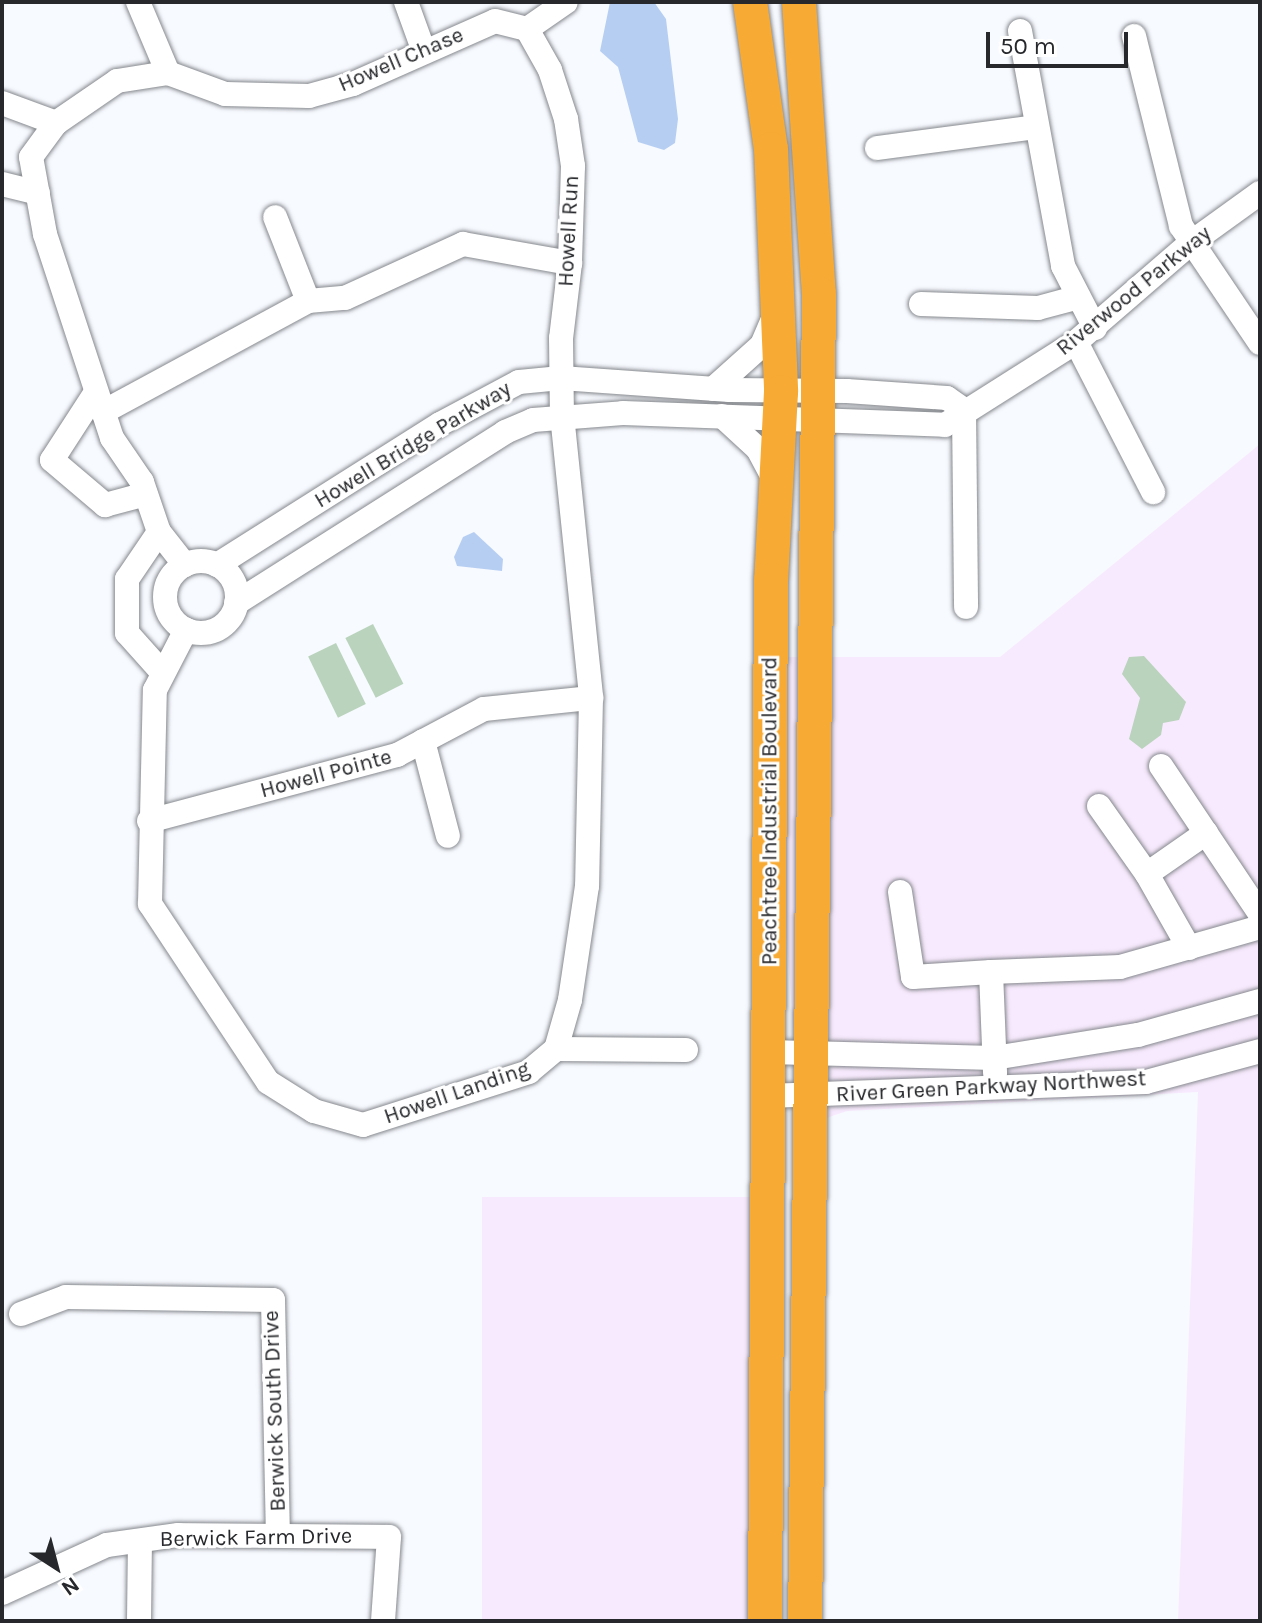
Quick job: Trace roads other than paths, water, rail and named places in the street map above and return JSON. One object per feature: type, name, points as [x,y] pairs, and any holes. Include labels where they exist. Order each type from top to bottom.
[{"type":"highway","name":"Peachtree Industrial Boulevard","points":[[750,2],[771,149],[780,405],[775,481],[767,1096],[765,1621]]},
{"type":"highway","name":"Peachtree Industrial Boulevard","points":[[799,2],[815,192],[813,1053],[805,1621]]},
{"type":"street","points":[[138,2],[168,73]]},
{"type":"street","points":[[406,2],[423,49]]},
{"type":"street","points":[[527,29],[566,2]]},
{"type":"street","name":"Howell Chase","points":[[38,193],[31,157],[56,123],[117,81],[168,73],[225,94],[309,96],[353,84],[423,49],[495,21],[527,29]]},
{"type":"street","name":"Howell Run","points":[[527,29],[566,119],[573,166],[570,263],[561,378],[562,415]]},
{"type":"street","points":[[1020,31],[1063,266],[1079,297],[1086,335],[1153,492]]},
{"type":"street","points":[[1134,36],[1181,226],[1260,343]]},
{"type":"street","points":[[2,103],[56,123]]},
{"type":"street","points":[[877,148],[1037,127]]},
{"type":"street","points":[[2,184],[38,193],[45,234],[112,438],[146,494],[159,532],[185,565]]},
{"type":"street","name":"Riverwood Parkway","points":[[815,406],[945,425],[964,410],[1086,335],[1192,242],[1260,193]]},
{"type":"street","points":[[275,217],[308,301]]},
{"type":"street","points":[[146,494],[105,505],[52,460],[99,402],[308,301],[345,298],[463,244],[570,263]]},
{"type":"street","points":[[921,304],[1038,308],[1079,297]]},
{"type":"street","points":[[713,389],[762,345],[777,309]]},
{"type":"street","name":"Howell Bridge Parkway","points":[[217,565],[506,387],[561,378],[713,389],[780,405],[815,406]]},
{"type":"street","name":"Howell Bridge Parkway","points":[[236,603],[505,432],[562,415],[722,416],[780,405]]},
{"type":"street","points":[[964,410],[966,607]]},
{"type":"street","name":"Howell Landing","points":[[161,671],[155,690],[149,821],[150,904],[268,1082],[314,1111],[363,1125],[529,1072],[556,1049],[570,1000],[587,886],[591,698],[562,415]]},
{"type":"street","points":[[722,416],[758,449],[775,481]]},
{"type":"street","points":[[348,482],[369,518]]},
{"type":"street","points":[[159,532],[127,579],[127,633],[161,671],[186,630]]},
{"type":"street","points":[[200,561],[217,565],[235,585],[236,603],[222,626],[198,633],[186,630],[168,613],[165,602],[170,578],[185,565],[200,561]]},
{"type":"street","name":"Howell Pointe","points":[[149,821],[397,755],[484,709],[591,698]]},
{"type":"street","points":[[423,741],[448,836]]},
{"type":"street","points":[[1161,766],[1260,914]]},
{"type":"street","points":[[1099,806],[1147,874],[1189,948]]},
{"type":"street","points":[[1147,874],[1206,833]]},
{"type":"street","points":[[900,892],[913,977],[1120,967],[1260,927]]},
{"type":"street","points":[[991,972],[995,1091]]},
{"type":"street","name":"River Green Parkway Northwest","points":[[769,1052],[994,1058],[1138,1035],[1260,1001]]},
{"type":"street","points":[[556,1049],[686,1050]]},
{"type":"street","name":"River Green Parkway Northwest","points":[[767,1096],[995,1091],[1146,1082],[1260,1051]]},
{"type":"street","name":"Berwick South Drive","points":[[21,1314],[66,1297],[273,1300],[278,1535]]},
{"type":"street","name":"Berwick Farm Drive","points":[[2,1593],[107,1545],[178,1535],[389,1537],[383,1621]]},
{"type":"street","points":[[139,1621],[140,1541]]},
{"type":"water","points":[[610,2],[654,2],[666,19],[678,119],[675,143],[664,150],[638,142],[618,67],[600,51]]},
{"type":"water","points":[[474,532],[503,559],[502,571],[457,566],[454,557],[463,537]]}]
